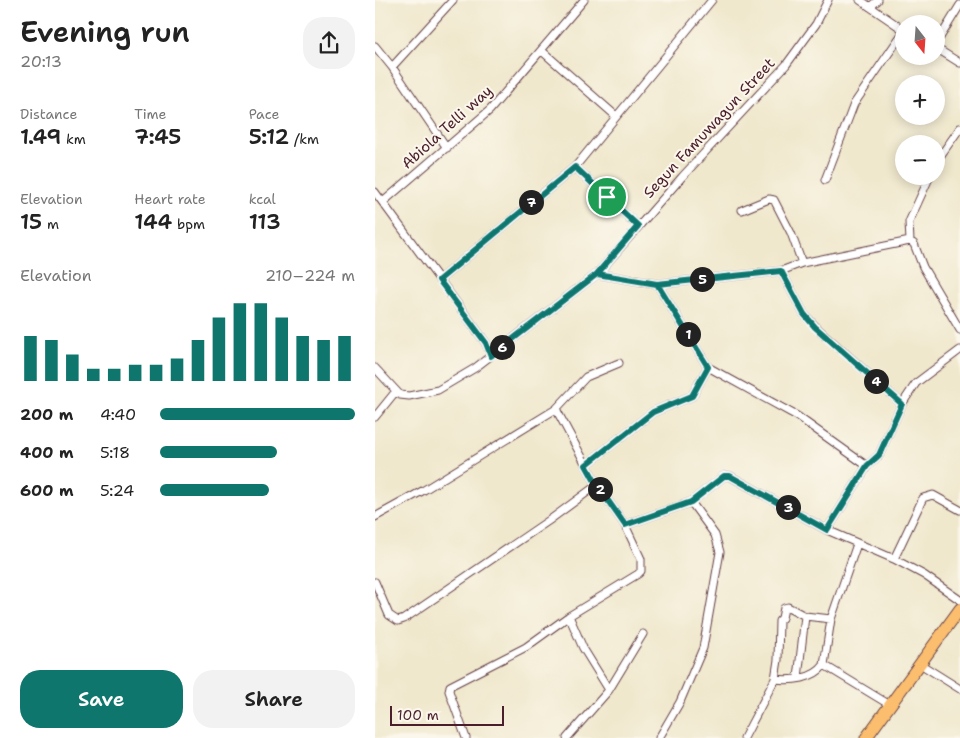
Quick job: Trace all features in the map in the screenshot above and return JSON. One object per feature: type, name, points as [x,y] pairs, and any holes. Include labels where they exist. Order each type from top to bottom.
[{"type":"main road","points":[[866,738],[960,609]]},
{"type":"main road","points":[[875,738],[960,621]]},
{"type":"street","points":[[392,67],[453,0]]},
{"type":"street","name":"Abiola Telli way","points":[[383,202],[490,110],[584,0]]},
{"type":"street","points":[[439,280],[575,167],[713,0]]},
{"type":"street","name":"Segun Famuwagun Street","points":[[395,391],[400,395],[409,396],[438,390],[475,368],[597,274],[638,226],[786,65],[816,24],[828,0]]},
{"type":"street","points":[[860,0],[895,24]]},
{"type":"street","points":[[871,7],[878,0]]},
{"type":"street","points":[[945,31],[960,6]]},
{"type":"street","points":[[825,180],[854,104],[895,43]]},
{"type":"street","points":[[375,46],[392,67],[447,148]]},
{"type":"street","points":[[542,50],[616,116]]},
{"type":"street","points":[[945,53],[960,64]]},
{"type":"street","points":[[945,149],[960,128]]},
{"type":"street","points":[[575,167],[638,226]]},
{"type":"street","points":[[926,185],[909,222],[910,241],[914,244],[923,267],[959,326]]},
{"type":"street","points":[[375,192],[486,343],[491,356]]},
{"type":"street","points":[[742,210],[769,199],[774,200],[791,234],[802,263]]},
{"type":"street","points":[[597,274],[657,284],[781,271],[802,263],[910,241]]},
{"type":"street","points":[[781,271],[804,314],[815,327],[902,404]]},
{"type":"street","points":[[657,284],[708,367],[797,416],[867,466]]},
{"type":"street","points":[[827,530],[867,466],[879,455],[902,404],[924,376],[960,350]]},
{"type":"street","points":[[375,517],[424,490],[556,409],[586,378],[619,363]]},
{"type":"street","points":[[586,465],[653,412],[692,396],[708,367]]},
{"type":"street","points":[[375,368],[395,391],[375,417]]},
{"type":"street","points":[[466,738],[449,692],[450,686],[518,652],[569,616],[641,571],[641,559],[625,525],[597,485],[556,409]]},
{"type":"street","points":[[625,525],[691,502],[724,476],[730,476],[827,530],[894,559],[923,575],[960,600]]},
{"type":"street","points":[[375,582],[389,615],[398,621],[404,619],[551,519],[597,485]]},
{"type":"street","points":[[894,559],[923,498],[933,495],[960,510]]},
{"type":"street","points":[[659,738],[680,702],[703,648],[720,552],[715,535],[691,502]]},
{"type":"street","points":[[775,679],[798,678],[819,672],[824,665],[831,619],[857,544]]},
{"type":"street","points":[[744,738],[775,679],[778,660],[779,621],[782,618],[784,608],[788,607],[805,616],[831,619]]},
{"type":"street","points":[[569,616],[583,648],[609,690]]},
{"type":"street","points":[[798,678],[805,616]]},
{"type":"street","points":[[567,738],[609,690],[643,634]]},
{"type":"street","points":[[824,665],[890,705]]},
{"type":"street","points":[[925,667],[960,689]]},
{"type":"route","points":[[607,197],[575,167],[439,280],[486,343],[491,356],[597,274],[657,284],[781,271],[804,314],[815,327],[902,404],[890,435],[879,455],[867,466],[827,530],[730,476],[724,476],[691,502],[625,525],[597,485],[586,465],[653,412],[692,396],[708,367],[657,284],[597,274],[638,226],[607,197]]}]
